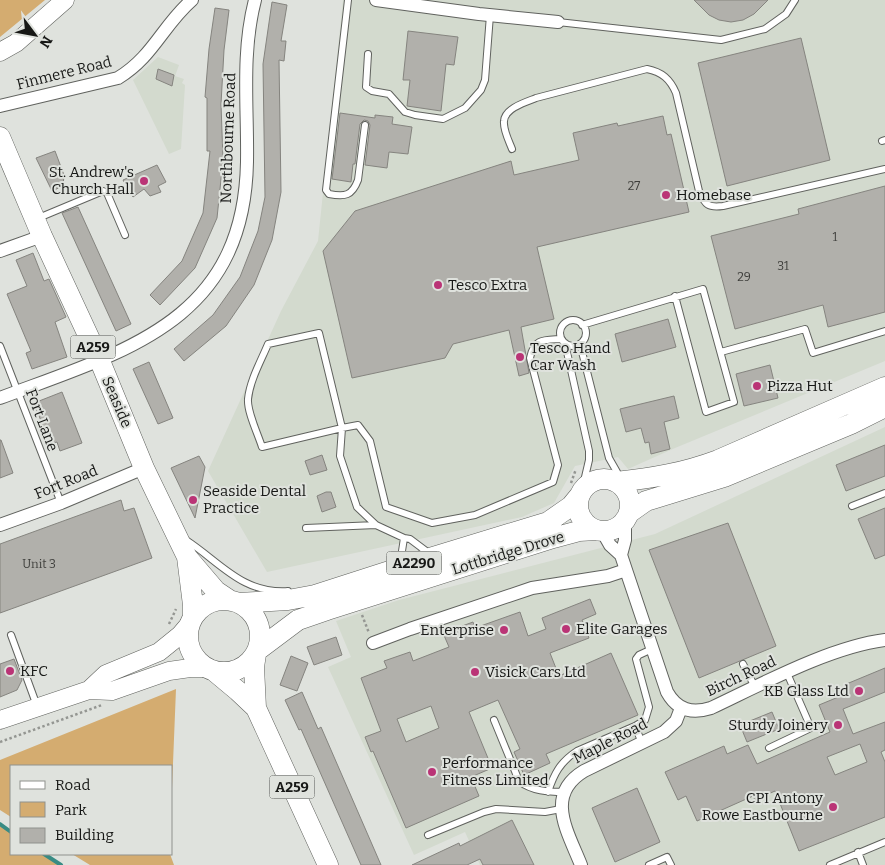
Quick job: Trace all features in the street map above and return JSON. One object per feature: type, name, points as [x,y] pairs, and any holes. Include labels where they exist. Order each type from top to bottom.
[{"type":"main road","name":"Seaside","points":[[0,137],[38,228],[100,361],[144,468],[174,532],[187,557],[216,591],[235,602]]},
{"type":"main road","points":[[885,387],[691,470],[655,478],[614,481],[604,479],[588,484],[581,493],[578,502],[580,517],[590,527],[599,531],[611,531],[618,527],[646,501],[724,477],[851,424],[885,407]]},
{"type":"main road","points":[[614,481],[628,495],[630,504],[627,517]]},
{"type":"main road","name":"Lottbridge Drove","points":[[235,602],[288,600],[308,592],[399,568],[548,522],[571,506],[581,493]]},
{"type":"main road","name":"Lottbridge Drove","points":[[257,652],[298,620],[326,610],[553,538],[579,531],[599,531]]},
{"type":"main road","name":"Seaside","points":[[187,557],[193,605],[187,615]]},
{"type":"main road","points":[[214,602],[235,602],[247,608],[258,622],[260,641],[257,652],[240,669],[230,672],[210,669],[197,660],[192,652],[189,642],[187,615],[214,602]]},
{"type":"main road","name":"A259","points":[[257,652],[254,667],[256,708],[328,865]]},
{"type":"main road","name":"A259","points":[[210,669],[256,708]]},
{"type":"street","points":[[0,52],[16,43],[65,0]]},
{"type":"street","name":"Finmere Road","points":[[0,106],[118,78],[132,70],[144,59],[192,0]]},
{"type":"street","name":"Northbourne Road","points":[[0,398],[118,354],[148,337],[180,315],[211,282],[225,258],[243,208],[246,183],[246,52],[255,0]]},
{"type":"street","points":[[376,0],[558,22]]},
{"type":"street","points":[[0,251],[38,228]]},
{"type":"street","name":"Fort Road","points":[[0,525],[60,503],[144,468]]},
{"type":"street","points":[[621,555],[625,540],[627,517]]},
{"type":"street","points":[[599,531],[621,555],[667,692],[675,704],[681,708]]},
{"type":"street","points":[[373,643],[532,588],[608,576],[626,570]]},
{"type":"street","points":[[89,690],[106,674],[159,652],[180,635],[187,615]]},
{"type":"street","name":"Birch Road","points":[[681,708],[703,711],[829,655],[869,642],[885,640]]},
{"type":"street","points":[[0,720],[89,690],[112,691],[169,671],[190,668],[210,669]]},
{"type":"street","name":"Maple Road","points":[[564,792],[571,780],[577,775],[656,737],[671,726],[680,714],[681,708]]},
{"type":"street","points":[[564,792],[561,808],[563,821],[581,865]]},
{"type":"lane","points":[[348,0],[326,190],[329,194],[342,196],[351,192],[356,186],[365,126]]},
{"type":"lane","points":[[558,22],[721,40],[765,29],[786,14],[795,0]]},
{"type":"lane","points":[[368,54],[366,87],[372,91],[389,94],[405,112],[443,119],[465,108],[481,90],[485,80],[490,15]]},
{"type":"lane","points":[[512,149],[503,123],[506,114],[519,105],[536,98],[647,69],[664,75],[673,85],[699,191],[703,202],[708,206],[713,208],[723,206],[885,170]]},
{"type":"lane","points":[[38,228],[103,191],[107,193],[125,235]]},
{"type":"lane","points":[[582,325],[675,296],[703,289],[734,402],[706,412],[675,296]]},
{"type":"lane","points":[[433,557],[410,539],[376,525],[357,507],[340,456],[342,428],[319,333],[268,344],[255,375],[248,400],[262,447],[342,428],[358,425],[370,441],[386,507],[432,523],[475,515],[553,482],[558,465],[530,358],[531,351],[542,340],[563,341],[572,346],[580,344],[586,333],[582,325],[572,320],[565,323],[560,331],[563,341],[589,451],[589,460],[581,493]]},
{"type":"lane","points":[[721,352],[805,329],[813,352],[885,331]]},
{"type":"lane","points":[[580,344],[609,458],[617,472],[614,481]]},
{"type":"lane","name":"Fort Lane","points":[[0,346],[60,503]]},
{"type":"lane","points":[[852,506],[885,493]]},
{"type":"lane","points":[[306,528],[376,525]]},
{"type":"lane","points":[[174,532],[246,584],[262,589],[292,590]]},
{"type":"lane","points":[[399,568],[404,538]]},
{"type":"lane","points":[[12,635],[37,708]]},
{"type":"lane","points":[[548,792],[558,768],[569,756],[645,720],[649,707],[636,659],[639,655],[652,649]]},
{"type":"lane","points":[[743,664],[755,687]]},
{"type":"lane","points":[[769,748],[811,728],[787,673]]},
{"type":"lane","points":[[494,720],[519,781],[548,792],[564,792]]},
{"type":"lane","points":[[635,726],[642,743]]},
{"type":"lane","points":[[428,835],[496,809],[545,812],[561,808]]},
{"type":"lane","points":[[830,865],[885,842]]},
{"type":"lane","points":[[858,852],[863,865]]},
{"type":"lane","points":[[649,865],[667,857],[671,865]]},
{"type":"path","points":[[359,609],[373,643]]},
{"type":"path","points":[[168,627],[187,615]]},
{"type":"path","points":[[0,742],[102,705]]},
{"type":"shaded area","points":[[343,0],[885,0],[885,361],[628,469],[618,457],[575,466],[554,503],[522,517],[267,572],[208,471],[281,311],[318,241]]},
{"type":"shaded area","points":[[158,57],[179,65],[175,76],[184,79],[182,83],[185,85],[181,149],[169,154],[133,80]]},
{"type":"shaded area","points":[[885,427],[885,865],[480,865],[465,832],[414,855],[328,667],[351,657],[336,621],[399,600],[655,534]]},
{"type":"green space","points":[[0,0],[45,0],[0,37]]},
{"type":"green space","points":[[176,689],[172,788],[172,765],[10,765],[10,816],[0,810],[0,760]]},
{"type":"green space","points":[[0,824],[10,831],[10,855],[46,855],[61,865],[0,865]]},
{"type":"green space","points":[[74,855],[170,855],[174,865],[90,865]]},
{"type":"building","points":[[694,0],[768,0],[754,14],[743,20],[731,22],[719,20],[709,15]]},
{"type":"building","points":[[272,2],[287,5],[281,41],[286,41],[284,61],[279,60],[281,192],[272,240],[254,285],[226,326],[184,361],[174,349],[213,315],[240,277],[258,231],[265,197],[263,64]]},
{"type":"building","points":[[215,8],[229,10],[224,50],[221,104],[223,160],[217,218],[195,268],[160,305],[150,295],[182,261],[203,213],[210,151],[207,151],[207,98],[205,97]]},
{"type":"building","points":[[408,31],[458,37],[454,65],[446,64],[441,111],[407,106],[410,80],[403,80]]},
{"type":"building","points":[[801,38],[830,160],[727,186],[698,63]]},
{"type":"building","points":[[158,69],[174,75],[172,86],[156,79]]},
{"type":"building","points":[[340,113],[375,118],[375,115],[393,117],[392,124],[412,127],[408,154],[389,152],[387,168],[365,165],[370,125],[368,121],[364,120],[360,124],[351,182],[332,179]]},
{"type":"building","name":"Tesco Extra","points":[[663,116],[667,135],[671,134],[689,212],[537,247],[554,319],[521,327],[529,373],[519,376],[509,330],[453,344],[445,358],[352,378],[323,251],[355,211],[511,161],[514,175],[579,160],[573,133],[617,123],[618,126]]},
{"type":"building","points":[[55,151],[64,175],[63,186],[52,191],[36,158]]},
{"type":"building","name":"St. Andrew's Church Hall","points":[[157,165],[166,182],[158,186],[161,192],[150,196],[144,189],[133,197],[123,180]]},
{"type":"building","points":[[885,186],[885,312],[828,327],[823,305],[735,329],[711,236],[799,214],[798,209]]},
{"type":"building","points":[[78,207],[131,324],[116,331],[62,213]]},
{"type":"building","points":[[33,253],[44,281],[49,279],[66,317],[55,322],[67,357],[32,369],[26,353],[31,351],[7,294],[27,286],[16,260]]},
{"type":"building","points":[[668,319],[676,347],[622,362],[615,334]]},
{"type":"building","points":[[149,362],[173,418],[158,424],[133,369]]},
{"type":"building","name":"Pizza Hut","points":[[770,365],[778,398],[744,406],[736,374]]},
{"type":"building","points":[[62,392],[82,443],[60,451],[57,442],[50,444],[34,403]]},
{"type":"building","points":[[674,396],[679,418],[664,422],[670,449],[651,454],[649,442],[645,443],[641,428],[626,432],[620,409]]},
{"type":"building","points":[[0,440],[13,473],[0,478]]},
{"type":"building","points":[[885,445],[885,476],[846,491],[836,465]]},
{"type":"building","points":[[322,455],[327,470],[310,475],[305,461]]},
{"type":"building","name":"Seaside Dental Practice","points":[[199,456],[205,467],[195,518],[171,468]]},
{"type":"building","points":[[331,492],[336,507],[322,512],[317,496]]},
{"type":"building","points":[[121,500],[124,511],[134,508],[152,558],[0,613],[0,544]]},
{"type":"building","points":[[885,508],[885,555],[875,559],[858,519]]},
{"type":"building","points":[[728,523],[776,646],[699,678],[649,550]]},
{"type":"building","points":[[590,599],[596,614],[582,620],[589,638],[550,653],[559,676],[611,653],[638,715],[546,754],[550,763],[524,775],[514,752],[520,749],[498,700],[469,712],[492,768],[471,777],[479,796],[406,828],[373,751],[371,752],[365,737],[381,731],[361,678],[387,668],[384,661],[410,652],[413,661],[449,647],[443,633],[473,622],[475,628],[520,612],[528,636],[546,629],[542,618]],"holes":[[[431,706],[439,728],[406,742],[397,719]]]},
{"type":"building","points":[[336,637],[342,655],[314,665],[307,647]]},
{"type":"building","points":[[291,656],[308,663],[297,691],[280,685]]},
{"type":"building","name":"KFC","points":[[14,659],[22,680],[17,690],[0,697],[0,664]]},
{"type":"building","points":[[885,668],[885,692],[843,709],[853,734],[885,722],[885,750],[881,752],[885,762],[885,817],[799,851],[775,791],[755,800],[753,796],[697,821],[686,796],[678,800],[665,772],[724,746],[727,754],[748,745],[757,764],[830,732],[819,705],[848,693],[844,685]],"holes":[[[860,744],[867,762],[835,775],[827,757]]]},
{"type":"building","points":[[302,692],[318,729],[321,727],[381,865],[361,865],[301,729],[299,730],[285,700]]},
{"type":"building","points":[[772,712],[779,729],[747,742],[740,725]]},
{"type":"building","points":[[637,788],[660,842],[615,862],[592,808]]},
{"type":"building","points":[[512,820],[534,865],[483,865],[480,859],[467,865],[412,865],[459,843],[460,846]]},
{"type":"waterway","points":[[0,824],[10,831]]},
{"type":"waterway","points":[[46,855],[61,865]]},
{"type":"place","name":"St. Andrew's Church Hall","points":[[144,181]]},
{"type":"place","name":"Homebase","points":[[666,195]]},
{"type":"place","name":"Tesco Extra","points":[[438,285]]},
{"type":"place","name":"Tesco Hand Car Wash","points":[[520,357]]},
{"type":"place","name":"Pizza Hut","points":[[757,386]]},
{"type":"place","name":"Seaside Dental Practice","points":[[193,500]]},
{"type":"place","name":"Elite Garages","points":[[566,629]]},
{"type":"place","name":"Enterprise","points":[[504,630]]},
{"type":"place","name":"KFC","points":[[10,671]]},
{"type":"place","name":"Visick Cars Ltd","points":[[475,672]]},
{"type":"place","name":"KB Glass Ltd","points":[[859,691]]},
{"type":"place","name":"Sturdy Joinery","points":[[838,725]]},
{"type":"place","name":"Performance Fitness Limited","points":[[432,772]]},
{"type":"place","name":"CPI Antony Rowe Eastbourne","points":[[833,807]]}]
